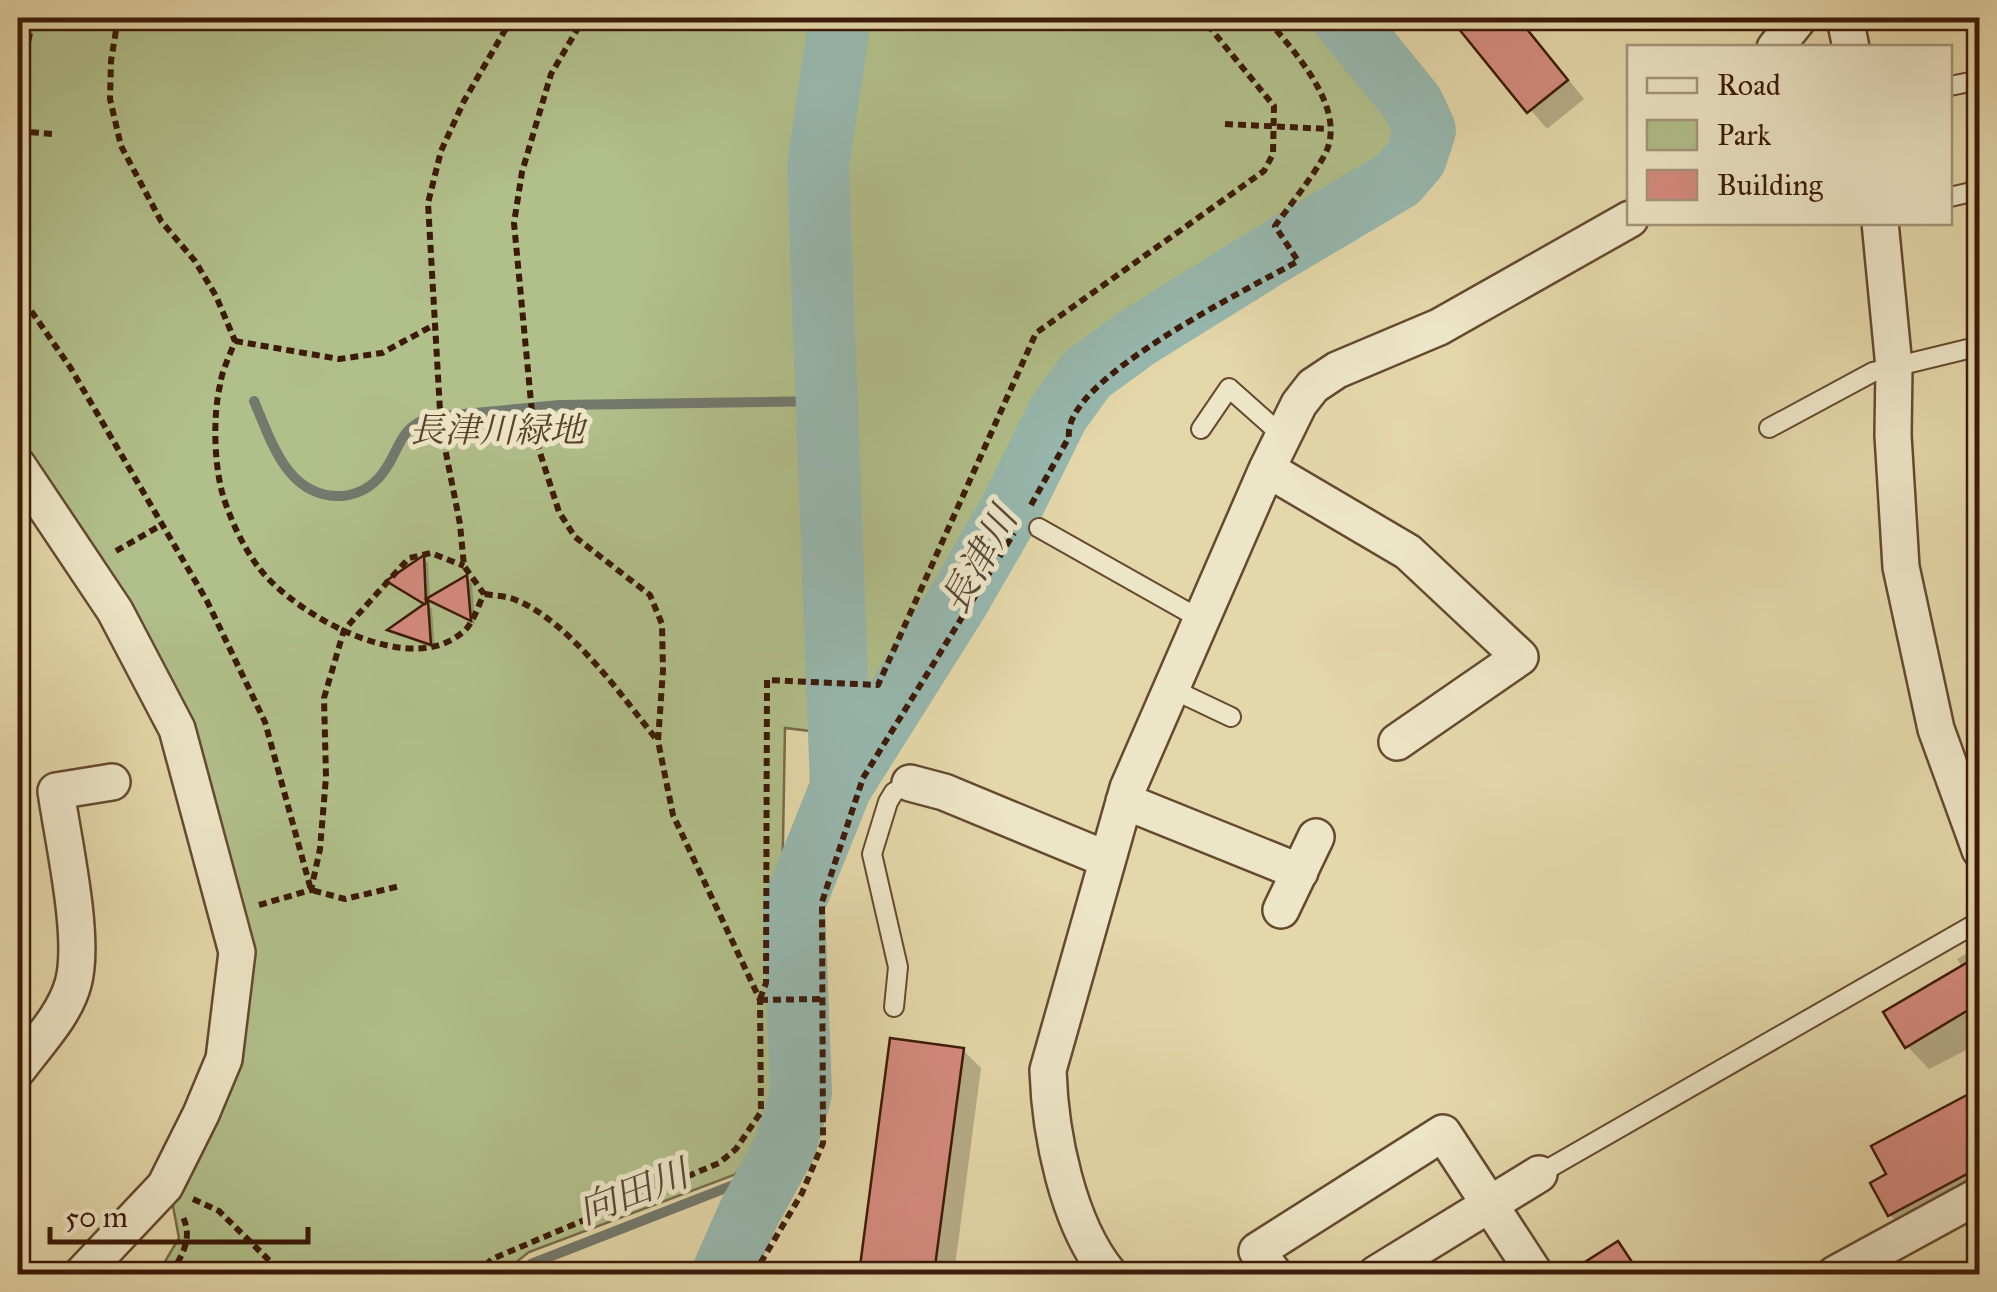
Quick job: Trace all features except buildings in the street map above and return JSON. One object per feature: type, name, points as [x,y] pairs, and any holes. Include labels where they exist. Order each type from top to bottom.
[{"type":"street","points":[[1777,45],[1799,18]]},
{"type":"street","points":[[1108,1274],[1081,1234],[1049,1100],[1048,1070],[1124,801],[1268,469],[1313,386],[1337,370],[1440,327],[1627,221]]},
{"type":"street","points":[[1880,225],[1894,366],[1893,436],[1901,566],[1936,729],[1980,850]]},
{"type":"street","points":[[18,466],[115,611],[177,729],[237,952],[224,1060],[202,1114],[165,1186],[82,1274]]},
{"type":"street","points":[[1268,469],[1408,552],[1520,657],[1397,742]]},
{"type":"street","points":[[18,1069],[56,1019],[73,985],[78,945],[56,791],[112,782]]},
{"type":"street","points":[[910,783],[944,792],[1106,859]]},
{"type":"street","points":[[1124,801],[1300,872]]},
{"type":"street","points":[[1281,910],[1316,837]]},
{"type":"street","points":[[1274,1274],[1256,1251],[1443,1133],[1535,1274]]},
{"type":"street","points":[[1376,1274],[1539,1174]]},
{"type":"street","points":[[1835,1274],[1980,1195]]},
{"type":"lane","points":[[1952,86],[1980,80]]},
{"type":"lane","points":[[1952,197],[1980,190]]},
{"type":"lane","points":[[1769,428],[1873,372],[1980,346]]},
{"type":"lane","points":[[1201,429],[1228,388],[1284,437]]},
{"type":"lane","points":[[1039,528],[1202,620]]},
{"type":"lane","points":[[1172,688],[1231,717]]},
{"type":"lane","points":[[894,1006],[898,966],[872,854],[888,802],[894,792],[910,783]]},
{"type":"lane","points":[[1539,1174],[1980,921]]},
{"type":"path","points":[[18,92],[33,18]]},
{"type":"path","points":[[118,18],[110,99],[121,146],[162,221],[216,296],[235,342],[220,384],[217,438],[222,490],[240,536],[260,569],[300,604],[344,630],[386,647],[433,649],[467,628],[484,594]]},
{"type":"path","points":[[512,18],[464,101],[441,151],[428,203],[441,428],[464,566],[484,594],[516,600],[554,624],[607,676],[658,742]]},
{"type":"path","points":[[584,18],[552,74],[522,172],[514,223],[534,434],[559,512],[575,536],[650,595],[662,624],[658,742],[673,815],[760,1000]]},
{"type":"path","points":[[476,1274],[492,1259],[719,1164],[736,1149],[761,1112],[760,1000],[766,983],[767,680],[878,685],[1036,333],[1264,171],[1273,154],[1274,106],[1202,18]]},
{"type":"path","points":[[1026,513],[1069,437],[1068,426],[1087,394],[1134,355],[1298,260],[1275,226],[1328,147],[1330,114],[1306,67],[1266,18]]},
{"type":"path","points":[[1225,124],[1329,129]]},
{"type":"path","points":[[18,130],[52,134]]},
{"type":"path","points":[[18,274],[25,302],[70,367],[208,601],[265,722],[311,890]]},
{"type":"path","points":[[235,342],[339,359],[382,353],[434,325]]},
{"type":"path","points":[[86,568],[163,524]]},
{"type":"path","points":[[754,1274],[802,1193],[823,1143],[822,902],[863,778],[1016,530]]},
{"type":"path","points":[[311,890],[320,848],[326,777],[324,698],[344,630],[409,558],[431,553],[464,566]]},
{"type":"path","points":[[229,914],[311,890],[345,900],[400,886]]},
{"type":"path","points":[[760,1000],[821,999]]},
{"type":"path","points":[[165,1186],[186,1224],[187,1245],[171,1274]]},
{"type":"path","points":[[165,1186],[219,1211],[283,1274]]},
{"type":"green space","name":"長津川緑地","points":[[18,18],[1324,18],[1403,113],[1407,140],[1402,158],[1390,173],[1286,239],[1087,379],[867,738],[785,728],[778,1120],[756,1157],[734,1175],[529,1252],[501,1274],[152,1274],[160,1270],[179,1238],[172,1201],[237,1053],[186,721],[18,450]]},
{"type":"waterway","points":[[840,18],[818,166],[841,787]]},
{"type":"waterway","name":"長津川","points":[[722,1274],[785,1147],[801,1093],[794,904],[841,787],[958,601],[1011,509],[1058,414],[1087,374],[1138,337],[1398,179],[1416,158],[1425,130],[1413,104],[1343,18]]},
{"type":"waterway","points":[[254,401],[276,450],[295,478],[324,495],[343,496],[374,483],[412,427],[431,417],[560,405],[828,401]]},
{"type":"waterway","name":"向田川","points":[[521,1274],[531,1264],[772,1170]]}]
